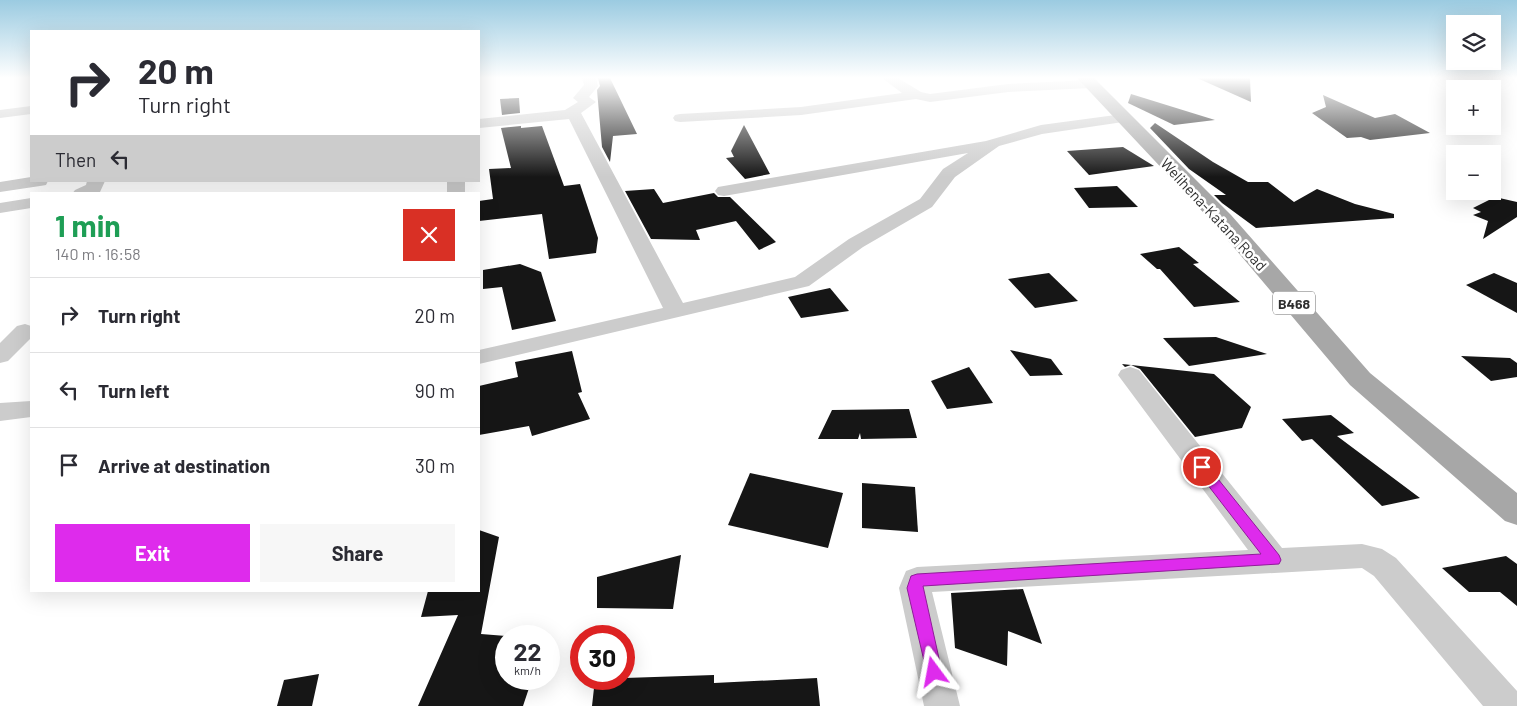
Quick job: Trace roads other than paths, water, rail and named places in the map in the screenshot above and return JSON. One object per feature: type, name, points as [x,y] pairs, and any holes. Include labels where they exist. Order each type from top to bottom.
[{"type":"main road","name":"Welihena-Katana Road","points":[[1117,111],[1223,220],[1360,379],[1517,512]]},
{"type":"street","points":[[0,114],[24,111]]},
{"type":"street","points":[[480,124],[569,114],[574,111]]},
{"type":"street","points":[[680,118],[801,111]]},
{"type":"street","points":[[569,114],[575,116],[676,311]]},
{"type":"street","points":[[724,191],[993,143],[1041,130],[1124,118]]},
{"type":"street","points":[[480,357],[802,282],[856,243],[926,203],[949,173],[993,143]]},
{"type":"street","points":[[0,187],[33,182]]},
{"type":"street","points":[[85,192],[94,188],[96,182]]},
{"type":"street","points":[[0,208],[30,203]]},
{"type":"street","points":[[0,356],[25,331]]},
{"type":"street","points":[[1130,375],[1274,560]]},
{"type":"street","points":[[0,412],[30,409]]},
{"type":"street","points":[[942,706],[915,588],[917,580],[1362,556],[1371,558],[1385,567],[1506,706]]}]
